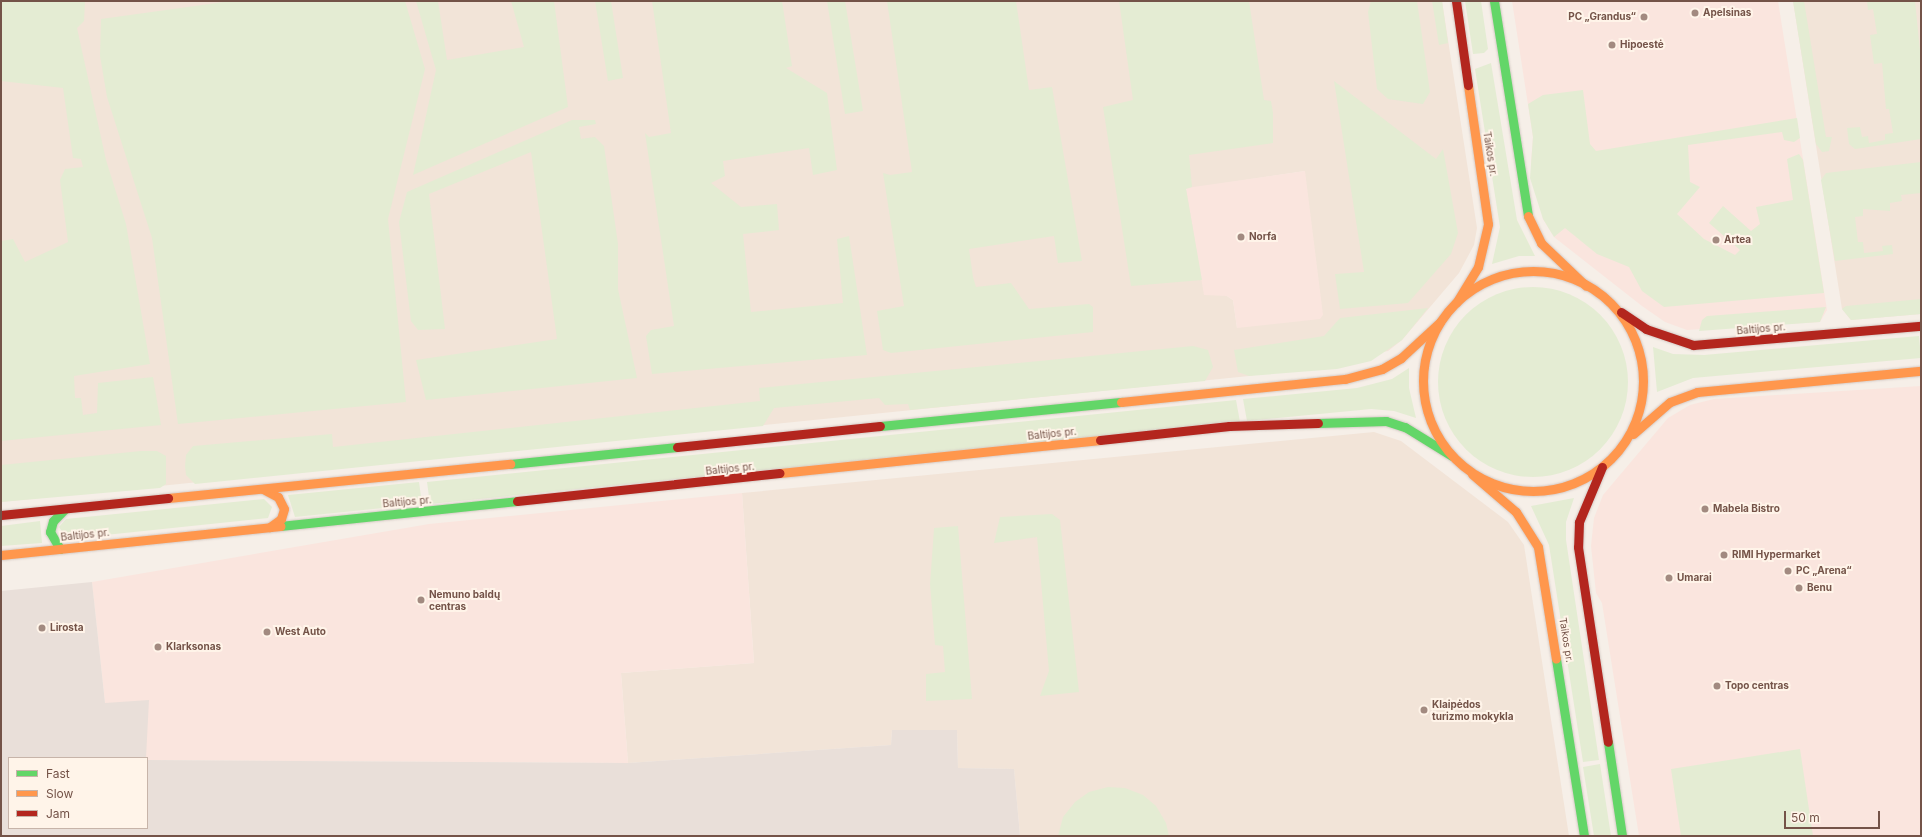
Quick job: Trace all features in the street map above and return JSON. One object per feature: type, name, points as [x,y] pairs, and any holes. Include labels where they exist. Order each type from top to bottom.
[{"type":"main road","name":"Taikos pr.","points":[[1456,1],[1488,224],[1485,249],[1478,267],[1456,303]]},
{"type":"main road","points":[[1494,1],[1528,217],[1541,242],[1586,286]]},
{"type":"main road","points":[[1,515],[263,490],[1345,379],[1382,369],[1401,358],[1440,322],[1456,303],[1481,284],[1510,274],[1557,274],[1586,286]]},
{"type":"main road","name":"Baltijos pr.","points":[[1586,286],[1646,329],[1670,340],[1692,345],[1921,326]]},
{"type":"main road","points":[[1613,306],[1635,342],[1642,377],[1640,405],[1624,444]]},
{"type":"main road","points":[[1440,322],[1429,344],[1423,384],[1435,433],[1452,456]]},
{"type":"main road","points":[[1472,474],[1497,486],[1524,491],[1552,490],[1578,482],[1602,467],[1652,414],[1697,392],[1921,371]]},
{"type":"main road","name":"Baltijos pr.","points":[[1,555],[1229,426],[1386,421],[1405,427],[1452,456]]},
{"type":"main road","name":"Taikos pr.","points":[[1452,456],[1516,512],[1538,547],[1584,836]]},
{"type":"main road","points":[[1602,467],[1579,522],[1578,547],[1622,836]]},
{"type":"main road","points":[[263,490],[278,497],[284,509],[281,519],[270,527]]},
{"type":"main road","points":[[60,549],[50,532],[52,521],[64,510]]},
{"type":"shaded area","points":[[1,1],[1442,1],[1477,228],[1474,245],[1459,273],[1402,340],[1388,351],[1249,376],[1,502]],"holes":[[[1305,171],[1237,328],[1233,300],[1227,296],[1186,189]]]},
{"type":"shaded area","points":[[1512,1],[1778,1],[1827,310],[1820,322],[1687,330],[1665,322],[1642,306],[1554,237],[1543,219],[1531,163],[1533,137]]},
{"type":"shaded area","points":[[1793,1],[1921,1],[1921,314],[1851,320],[1842,309]]},
{"type":"shaded area","points":[[1305,171],[1323,315],[1320,319],[1237,328],[1233,300],[1227,296],[1204,295],[1186,188]]},
{"type":"shaded area","points":[[1921,386],[1921,836],[1639,836],[1602,603],[1596,593],[1591,546],[1594,518],[1603,495],[1668,418],[1690,405],[1714,399]]},
{"type":"shaded area","points":[[1374,432],[1401,441],[1508,522],[1524,545],[1569,836],[1020,836],[1014,769],[958,768],[957,730],[892,730],[891,745],[628,763],[621,673],[754,663],[742,493]]},
{"type":"shaded area","points":[[742,493],[754,663],[621,673],[628,763],[148,760],[148,757],[145,757],[105,703],[92,582],[429,524]]},
{"type":"shaded area","points":[[92,582],[105,703],[149,700],[146,757],[8,757],[8,829],[148,829],[148,760],[628,763],[891,745],[892,730],[957,730],[958,768],[1014,769],[1020,836],[1,836],[1,591]]},
{"type":"green space","points":[[1,1],[85,1],[84,21],[77,28],[106,160],[126,224],[150,364],[74,376],[75,398],[81,398],[83,415],[97,413],[98,383],[153,377],[161,425],[1,441],[1,241],[13,239],[25,262],[68,242],[60,180],[65,169],[83,167],[81,159],[73,158],[63,88],[1,81]]},
{"type":"green space","points":[[231,1],[405,1],[425,69],[388,219],[406,402],[178,424],[152,238],[107,97],[100,56],[101,19]]},
{"type":"green space","points":[[416,1],[438,1],[447,60],[524,47],[511,1],[554,1],[568,107],[413,175],[436,70]]},
{"type":"green space","points":[[595,1],[611,1],[623,78],[608,81]]},
{"type":"green space","points":[[652,1],[782,1],[792,66],[786,68],[827,93],[837,170],[813,175],[809,148],[723,161],[725,176],[711,183],[741,207],[777,204],[779,230],[743,234],[751,312],[843,303],[837,239],[849,236],[867,355],[652,374],[646,336],[651,330],[674,326],[645,133],[649,137],[671,133]]},
{"type":"green space","points":[[827,1],[845,1],[863,111],[845,114]]},
{"type":"green space","points":[[887,1],[1016,1],[1029,90],[1052,87],[1082,261],[1058,263],[1054,236],[969,249],[973,277],[976,287],[1011,283],[1029,309],[1089,304],[1093,307],[1093,332],[891,353],[883,350],[877,311],[904,306],[883,173],[890,175],[912,172]]},
{"type":"green space","points":[[1119,1],[1249,1],[1264,100],[1271,101],[1273,113],[1273,143],[1189,155],[1192,187],[1186,189],[1202,280],[1131,286],[1103,107],[1133,100]]},
{"type":"green space","points":[[1371,1],[1417,1],[1430,92],[1423,104],[1388,99],[1377,89],[1368,12]]},
{"type":"green space","points":[[1432,1],[1442,1],[1448,43],[1439,45]]},
{"type":"green space","points":[[1465,1],[1481,1],[1488,49],[1484,53],[1473,54]]},
{"type":"green space","points":[[1793,1],[1804,1],[1826,137],[1832,137],[1829,151],[1822,152],[1816,144]]},
{"type":"green space","points":[[1867,1],[1915,1],[1921,60],[1921,139],[1855,149],[1849,144],[1847,128],[1860,127],[1862,137],[1868,136],[1869,143],[1885,140],[1885,134],[1893,133],[1889,109],[1886,109],[1882,63],[1874,64],[1870,35],[1877,34],[1873,9],[1868,10]]},
{"type":"green space","points":[[1491,63],[1517,220],[1535,256],[1519,256],[1492,264],[1500,227],[1475,69]]},
{"type":"green space","points":[[1334,81],[1436,159],[1443,149],[1458,233],[1451,254],[1408,303],[1340,309],[1335,274],[1364,272]]},
{"type":"green space","points":[[1583,90],[1590,144],[1596,151],[1797,118],[1800,138],[1794,142],[1784,140],[1782,132],[1688,145],[1690,182],[1700,187],[1677,214],[1704,239],[1735,255],[1740,250],[1709,223],[1723,206],[1751,231],[1760,224],[1756,207],[1793,200],[1787,159],[1799,154],[1803,160],[1824,293],[1664,307],[1642,291],[1629,267],[1597,254],[1565,228],[1554,237],[1543,219],[1530,178],[1533,137],[1528,104],[1543,95]]},
{"type":"green space","points":[[572,120],[595,120],[596,124],[579,127],[581,139],[595,137],[604,146],[618,244],[618,289],[637,378],[426,400],[416,360],[557,339],[531,152],[429,194],[445,329],[418,330],[411,321],[399,222],[407,192]]},
{"type":"green space","points":[[1921,162],[1921,193],[1901,195],[1902,201],[1890,203],[1890,211],[1863,209],[1863,216],[1855,217],[1858,242],[1863,242],[1864,253],[1883,251],[1882,246],[1892,245],[1893,254],[1835,261],[1821,180],[1826,173]]},
{"type":"green space","points":[[1524,287],[1542,287],[1561,291],[1578,298],[1600,315],[1612,329],[1621,346],[1628,373],[1628,391],[1621,418],[1612,435],[1600,449],[1578,466],[1561,473],[1542,477],[1524,477],[1505,473],[1488,466],[1466,449],[1454,435],[1442,410],[1438,391],[1438,373],[1442,354],[1449,337],[1466,315],[1480,303],[1505,291]]},
{"type":"green space","points":[[1921,299],[1921,314],[1851,320],[1842,309],[1846,306]]},
{"type":"green space","points":[[1826,307],[1820,322],[1699,331],[1702,320],[1707,316]]},
{"type":"green space","points":[[1428,308],[1402,340],[1371,361],[1337,369],[1249,376],[1238,372],[1234,350],[1324,336],[1340,318]]},
{"type":"green space","points":[[1919,336],[1921,358],[1693,378],[1657,392],[1653,347],[1673,354],[1704,355]]},
{"type":"green space","points":[[1193,346],[1208,350],[1213,367],[1205,381],[910,410],[908,404],[885,405],[879,398],[774,408],[763,426],[195,484],[186,475],[186,455],[193,446],[332,434],[333,447],[760,401],[759,388]]},
{"type":"green space","points":[[1409,368],[1409,388],[1416,418],[1394,411],[1371,409],[1247,421],[1243,399],[1357,388],[1392,379]]},
{"type":"green space","points":[[1236,400],[1240,422],[430,504],[427,482]]},
{"type":"green space","points":[[141,451],[157,451],[166,456],[166,484],[160,488],[1,502],[1,465]]},
{"type":"green space","points":[[419,482],[422,504],[295,517],[288,495]]},
{"type":"green space","points":[[1574,498],[1566,522],[1566,540],[1599,760],[1583,762],[1549,545],[1531,506]]},
{"type":"green space","points":[[264,499],[272,507],[268,518],[67,539],[59,527],[66,519]]},
{"type":"green space","points":[[1052,514],[1060,520],[1079,692],[1040,696],[1049,671],[1037,537],[994,543],[1000,517]]},
{"type":"green space","points":[[40,521],[42,543],[1,546],[1,526]]},
{"type":"green space","points":[[958,526],[972,699],[926,701],[926,674],[945,672],[943,646],[935,645],[930,584],[934,528]]},
{"type":"green space","points":[[1800,749],[1813,836],[1681,836],[1671,769]]},
{"type":"green space","points":[[1600,764],[1611,836],[1594,836],[1583,767]]},
{"type":"green space","points":[[1108,787],[1125,788],[1143,795],[1156,806],[1166,823],[1169,836],[1058,836],[1063,817],[1075,802],[1089,792]]},
{"type":"traffic: fast","points":[[1494,1],[1528,216]]},
{"type":"traffic: fast","points":[[880,426],[1121,402]]},
{"type":"traffic: fast","points":[[1318,423],[1386,421],[1405,427],[1452,456]]},
{"type":"traffic: fast","points":[[510,464],[677,447]]},
{"type":"traffic: fast","points":[[280,526],[517,501]]},
{"type":"traffic: fast","points":[[60,549],[50,532],[53,521],[64,510]]},
{"type":"traffic: fast","points":[[1556,659],[1584,836]]},
{"type":"traffic: fast","points":[[1608,742],[1622,836]]},
{"type":"traffic: slow","points":[[1456,303],[1478,267],[1488,224],[1468,85]]},
{"type":"traffic: slow","points":[[1528,216],[1541,243],[1586,286]]},
{"type":"traffic: slow","points":[[1533,271],[1554,273],[1585,284],[1611,303],[1630,329],[1641,360],[1643,381],[1641,402],[1630,433],[1611,459],[1585,478],[1554,489],[1533,491],[1512,489],[1481,478],[1455,459],[1436,433],[1425,402],[1423,381],[1425,360],[1436,329],[1455,303],[1481,284],[1512,273],[1533,271]]},
{"type":"traffic: slow","points":[[1121,402],[1345,379],[1382,369],[1401,358],[1440,322]]},
{"type":"traffic: slow","points":[[1633,434],[1670,402],[1697,392],[1921,371]]},
{"type":"traffic: slow","points":[[780,473],[1100,440]]},
{"type":"traffic: slow","points":[[168,498],[510,464]]},
{"type":"traffic: slow","points":[[1472,474],[1516,512],[1538,547],[1556,659]]},
{"type":"traffic: slow","points":[[263,489],[278,497],[284,509],[281,519],[270,527]]},
{"type":"traffic: slow","points":[[1,555],[280,526]]},
{"type":"traffic: jam","points":[[1456,1],[1468,85]]},
{"type":"traffic: jam","points":[[1621,312],[1646,329],[1693,345],[1921,326]]},
{"type":"traffic: jam","points":[[1100,440],[1229,426],[1318,423]]},
{"type":"traffic: jam","points":[[677,447],[880,426]]},
{"type":"traffic: jam","points":[[1602,467],[1579,522],[1578,547],[1608,742]]},
{"type":"traffic: jam","points":[[517,501],[780,473]]},
{"type":"traffic: jam","points":[[1,515],[168,498]]},
{"type":"place","name":"Apelsinas","points":[[1695,13]]},
{"type":"place","name":"PC „Grandus“","points":[[1644,17]]},
{"type":"place","name":"Hipoestė","points":[[1612,45]]},
{"type":"place","name":"Norfa","points":[[1241,237]]},
{"type":"place","name":"Artea","points":[[1716,240]]},
{"type":"place","name":"Mabela Bistro","points":[[1705,509]]},
{"type":"place","name":"RIMI Hypermarket","points":[[1724,555]]},
{"type":"place","name":"PC „Arena“","points":[[1788,571]]},
{"type":"place","name":"Umarai","points":[[1669,578]]},
{"type":"place","name":"Benu","points":[[1799,588]]},
{"type":"place","name":"Nemuno baldų centras","points":[[421,600]]},
{"type":"place","name":"Lirosta","points":[[42,628]]},
{"type":"place","name":"West Auto","points":[[267,632]]},
{"type":"place","name":"Klarksonas","points":[[158,647]]},
{"type":"place","name":"Topo centras","points":[[1717,686]]},
{"type":"place","name":"Klaipėdos turizmo mokykla","points":[[1424,710]]}]
